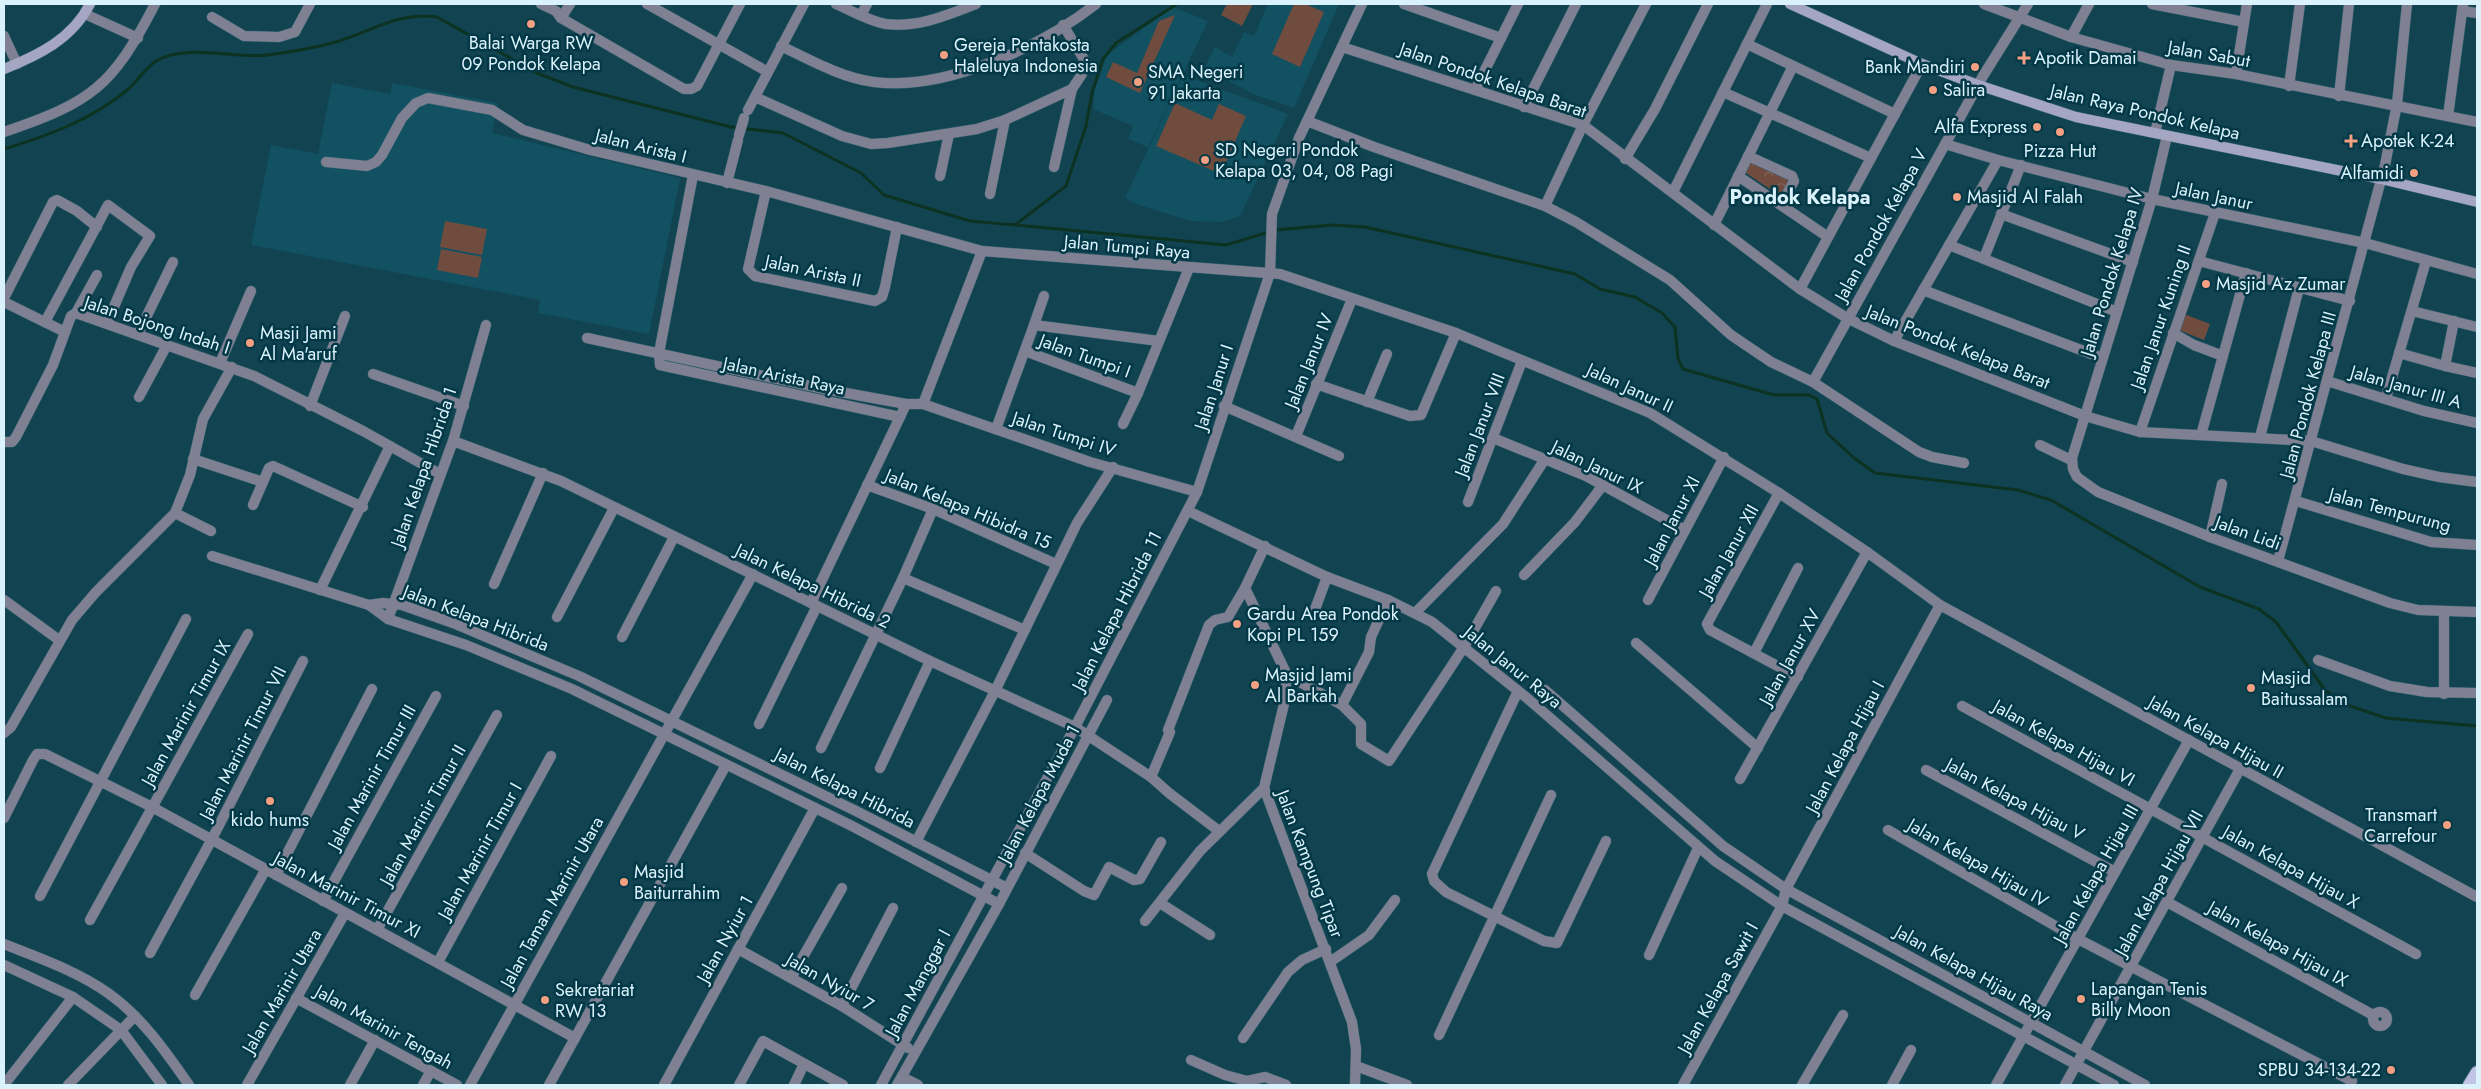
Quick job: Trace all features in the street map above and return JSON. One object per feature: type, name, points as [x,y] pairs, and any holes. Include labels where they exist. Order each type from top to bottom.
[{"type":"main road","points":[[2469,1085],[2477,1072]]},
{"type":"street","points":[[4,69],[48,49],[68,34],[85,14],[90,4]]},
{"type":"street","points":[[4,132],[52,116],[92,93],[117,68],[138,38],[155,4]]},
{"type":"street","points":[[212,17],[237,33],[253,37],[279,37],[295,32],[310,4]]},
{"type":"street","points":[[541,4],[556,11],[561,18],[684,89],[697,86],[740,4]]},
{"type":"street","points":[[561,18],[570,4]]},
{"type":"street","points":[[647,4],[768,72]]},
{"type":"street","points":[[727,182],[738,137],[746,114],[804,4]]},
{"type":"street","points":[[836,4],[885,24],[919,24],[975,4]]},
{"type":"street","points":[[862,15],[868,4]]},
{"type":"street","points":[[1078,4],[1092,7]]},
{"type":"street","points":[[1270,273],[1269,242],[1272,214],[1307,121],[1362,4]]},
{"type":"street","points":[[1404,4],[1501,38]]},
{"type":"street","points":[[1475,90],[1518,4]]},
{"type":"street","points":[[1524,107],[1576,4]]},
{"type":"street","points":[[1545,206],[1583,125],[1644,4]]},
{"type":"street","points":[[1625,158],[1655,110],[1708,4]]},
{"type":"street","points":[[1673,192],[1767,4]]},
{"type":"street","name":"Jalan Raya Pondok Kelapa","points":[[1790,4],[1922,64],[1978,85],[2076,117],[2381,179],[2477,202]]},
{"type":"street","name":"Jalan Sabut","points":[[1984,4],[2071,37],[2171,65],[2236,74],[2339,96],[2396,104],[2477,122]]},
{"type":"street","name":"Jalan Pondok Kelapa V","points":[[1813,382],[1978,85],[2028,4]]},
{"type":"street","points":[[2071,37],[2089,4]]},
{"type":"street","points":[[2152,4],[2244,22]]},
{"type":"street","points":[[2236,74],[2247,4]]},
{"type":"street","points":[[2289,86],[2300,4]]},
{"type":"street","points":[[2339,96],[2349,4]]},
{"type":"street","name":"Jalan Pondok Kelapa III","points":[[2278,561],[2350,301],[2381,179],[2396,104],[2408,4]]},
{"type":"street","points":[[781,46],[844,74],[874,82],[917,81],[959,74],[1011,55],[1092,7]]},
{"type":"street","points":[[2448,116],[2463,8],[2477,13]]},
{"type":"street","points":[[85,14],[138,38]]},
{"type":"street","points":[[1054,167],[1072,89],[1082,74],[1085,61],[1064,25]]},
{"type":"street","points":[[4,36],[17,64]]},
{"type":"street","points":[[1747,44],[1895,114]]},
{"type":"street","name":"Jalan Pondok Kelapa Barat","points":[[1342,47],[1583,125],[1800,289],[1847,318],[1894,341],[2084,416],[2140,432],[2311,441],[2412,471],[2477,482]]},
{"type":"street","points":[[1800,289],[1922,64]]},
{"type":"street","points":[[2155,133],[2171,65]]},
{"type":"street","points":[[1714,225],[1794,66]]},
{"type":"street","points":[[755,97],[842,136],[871,144],[978,130],[1005,120],[1072,89]]},
{"type":"street","points":[[1723,92],[1871,158]]},
{"type":"street","name":"Jalan Arista I","points":[[326,162],[367,166],[376,162],[382,155],[402,118],[416,103],[428,98],[492,110],[523,130],[692,175],[766,191],[982,251]]},
{"type":"street","points":[[990,194],[1005,120]]},
{"type":"street","points":[[1307,121],[1374,147],[1545,206],[1576,222],[1670,280],[1731,335],[1771,362],[1813,382],[1919,452],[1964,464]]},
{"type":"street","points":[[940,176],[949,134]]},
{"type":"street","name":"Jalan Pondok Kelapa IV","points":[[2084,416],[2134,262],[2168,136]]},
{"type":"street","name":"Jalan Janur","points":[[1945,144],[1998,160],[2021,164],[2152,199],[2365,243],[2477,274]]},
{"type":"street","points":[[1748,156],[1794,178],[1782,205]]},
{"type":"street","points":[[1894,341],[1998,160]]},
{"type":"street","points":[[1984,258],[2021,164]]},
{"type":"street","points":[[587,338],[659,353],[692,175]]},
{"type":"street","points":[[1738,176],[1828,238]]},
{"type":"street","name":"Jalan Arista II","points":[[766,191],[748,269],[755,276],[875,301],[882,296],[885,287],[897,227]]},
{"type":"street","points":[[4,298],[53,202],[57,200],[69,206],[97,227]]},
{"type":"street","points":[[45,322],[108,205],[149,237],[130,267],[107,323]]},
{"type":"street","name":"Jalan Janur Kuning II","points":[[2140,432],[2215,213]]},
{"type":"street","points":[[2001,214],[2134,262]]},
{"type":"street","points":[[1949,245],[2117,312]]},
{"type":"street","points":[[923,404],[982,251]]},
{"type":"street","name":"Jalan Tumpi Raya","points":[[982,251],[1270,273]]},
{"type":"street","points":[[2386,398],[2426,261]]},
{"type":"street","points":[[138,334],[172,262]]},
{"type":"street","points":[[2199,262],[2350,301]]},
{"type":"street","name":"Jalan Tumpi I","points":[[1025,351],[1138,392],[1190,268]]},
{"type":"street","name":"Jalan Janur II","points":[[1270,273],[1280,274],[1456,333],[1650,413],[1724,457],[1779,493],[1867,552],[1940,606]]},
{"type":"street","name":"Jalan Janur I","points":[[1188,511],[1197,492],[1224,406],[1270,273]]},
{"type":"street","points":[[2201,435],[2246,273]]},
{"type":"street","points":[[76,313],[97,275]]},
{"type":"street","points":[[2260,437],[2299,288]]},
{"type":"street","points":[[1923,290],[2102,358]]},
{"type":"street","points":[[220,363],[251,291]]},
{"type":"street","points":[[1034,325],[1044,296]]},
{"type":"street","name":"Jalan Janur IV","points":[[1296,436],[1352,299]]},
{"type":"street","points":[[4,302],[64,332]]},
{"type":"street","points":[[2412,311],[2477,327]]},
{"type":"street","name":"Jalan Bojong Indah I","points":[[4,442],[12,442],[16,437],[53,365],[72,314],[76,313],[254,376],[440,474]]},
{"type":"street","points":[[310,406],[345,316]]},
{"type":"street","points":[[2445,366],[2454,321]]},
{"type":"street","name":"Jalan Kelapa Hibrida 1","points":[[388,619],[453,441],[486,325]]},
{"type":"street","name":"Jalan Tumpi I","points":[[996,429],[1034,325],[1159,341]]},
{"type":"street","points":[[2173,332],[2194,345],[2223,356]]},
{"type":"street","points":[[1316,384],[1410,416],[1421,415],[1456,333]]},
{"type":"street","points":[[139,396],[167,345]]},
{"type":"street","name":"Jalan Arista Raya","points":[[900,417],[670,369],[660,365],[659,353],[824,389],[906,404],[923,404]]},
{"type":"street","points":[[2399,353],[2477,373]]},
{"type":"street","points":[[1367,402],[1388,354]]},
{"type":"street","name":"Jalan Janur VIII","points":[[1468,502],[1522,361]]},
{"type":"street","points":[[4,733],[11,727],[72,620],[96,592],[175,514],[184,493],[203,420],[232,367]]},
{"type":"street","points":[[373,374],[464,406]]},
{"type":"street","name":"Jalan Janur III A","points":[[2327,381],[2439,415],[2477,423]]},
{"type":"street","points":[[1123,424],[1138,392]]},
{"type":"street","points":[[760,724],[867,485],[906,404]]},
{"type":"street","name":"Jalan Tumpi IV","points":[[923,404],[1090,462],[1197,492]]},
{"type":"street","points":[[1224,406],[1339,456]]},
{"type":"street","points":[[2040,445],[2071,460],[2084,416]]},
{"type":"street","name":"Jalan Janur IX","points":[[1493,438],[1603,485],[1685,530]]},
{"type":"street","name":"Jalan Kelapa Hibrida 2","points":[[453,441],[543,473],[876,633],[930,661],[1090,735],[1151,777],[1219,831]]},
{"type":"street","points":[[320,590],[390,446]]},
{"type":"street","name":"Jalan Janur XI","points":[[1648,600],[1724,457]]},
{"type":"street","points":[[193,459],[263,482]]},
{"type":"street","points":[[1415,613],[1503,524],[1545,459]]},
{"type":"street","name":"Jalan Lidi","points":[[2071,460],[2077,477],[2098,492],[2210,537],[2390,603],[2418,610],[2477,612]]},
{"type":"street","points":[[252,505],[269,468],[275,466],[362,507]]},
{"type":"street","points":[[916,842],[995,691],[1077,523],[1113,467]]},
{"type":"street","points":[[494,584],[543,473]]},
{"type":"street","points":[[2210,537],[2222,484]]},
{"type":"street","name":"Jalan Kelapa Hibidra 15","points":[[867,485],[933,509],[1056,564]]},
{"type":"street","points":[[1524,576],[1575,522],[1603,485]]},
{"type":"street","name":"Jalan Janur XII","points":[[1754,653],[1710,630],[1707,624],[1779,493]]},
{"type":"street","name":"Jalan Tempurung","points":[[2296,501],[2431,542],[2477,545]]},
{"type":"street","points":[[558,617],[614,508]]},
{"type":"street","points":[[821,748],[903,578],[933,509]]},
{"type":"street","name":"Jalan Janur Raya","points":[[1188,511],[1327,577],[1388,600],[1432,622],[1589,750],[1698,848],[1782,906]]},
{"type":"street","name":"Jalan Kelapa Hibrida 11","points":[[1076,728],[1188,511]]},
{"type":"street","points":[[175,514],[211,531]]},
{"type":"street","points":[[622,637],[674,537]]},
{"type":"street","points":[[1151,777],[1164,748],[1170,732],[1168,730],[1209,625],[1215,620],[1228,617],[1245,588],[1265,546]]},
{"type":"street","name":"Jalan Janur XV","points":[[1740,779],[1867,552]]},
{"type":"street","points":[[212,556],[369,606]]},
{"type":"street","points":[[1798,568],[1754,653],[1798,677]]},
{"type":"street","name":"Jalan Taman Marinir Utara","points":[[470,1085],[753,574]]},
{"type":"street","points":[[1314,612],[1327,577]]},
{"type":"street","points":[[903,578],[1025,630]]},
{"type":"street","points":[[1245,588],[1287,675],[1342,706],[1361,724],[1361,744],[1389,761],[1464,647],[1496,591]]},
{"type":"street","points":[[4,600],[59,640]]},
{"type":"street","points":[[1342,706],[1369,652],[1371,637],[1388,600]]},
{"type":"street","name":"Jalan Kelapa Hibrida","points":[[369,606],[394,603],[454,623],[579,676],[1008,888]]},
{"type":"street","name":"Jalan Kelapa Hibrida","points":[[369,606],[388,619],[466,645],[563,686],[815,808],[999,904]]},
{"type":"street","name":"Jalan Kelapa Hijau II","points":[[1940,606],[2477,897]]},
{"type":"street","name":"Jalan Kelapa Hijau I","points":[[1782,906],[1786,889],[1940,606]]},
{"type":"street","points":[[2444,612],[2444,694]]},
{"type":"street","points":[[40,896],[186,619]]},
{"type":"street","name":"Jalan Marinir Timur IX","points":[[90,920],[248,634]]},
{"type":"street","points":[[1636,643],[1758,748]]},
{"type":"street","points":[[2318,660],[2390,686],[2444,694],[2477,693]]},
{"type":"street","name":"Jalan Marinir Timur VII","points":[[150,953],[212,839],[303,661]]},
{"type":"street","points":[[880,768],[930,661]]},
{"type":"street","name":"Jalan Kampung Tipar","points":[[1287,675],[1284,704],[1264,788],[1352,1022],[1356,1048],[1355,1085]]},
{"type":"street","points":[[276,875],[372,689]]},
{"type":"street","name":"Jalan Janur Raya","points":[[1545,690],[1723,846],[1786,889]]},
{"type":"street","points":[[1518,691],[1432,874],[1434,881],[1446,892],[1544,941],[1557,943],[1606,841]]},
{"type":"street","name":"Jalan Marinir Timur III","points":[[323,900],[436,696]]},
{"type":"street","name":"Jalan Kelapa Muda 1","points":[[999,904],[1107,700]]},
{"type":"street","name":"Jalan Kelapa Hijau VI","points":[[1962,706],[2150,809]]},
{"type":"street","name":"Jalan Marinir Timur II","points":[[377,930],[497,715]]},
{"type":"street","name":"Jalan Kelapa Muda 1","points":[[984,896],[1076,728]]},
{"type":"street","name":"Jalan Kelapa Hijau III","points":[[1996,1085],[2189,740]]},
{"type":"street","name":"Jalan Marinir Timur XI","points":[[4,818],[37,754],[45,754],[102,780],[575,1038]]},
{"type":"street","name":"Jalan Marinir Timur I","points":[[438,962],[551,756]]},
{"type":"street","points":[[549,1085],[726,765]]},
{"type":"street","name":"Jalan Kelapa Hijau VII","points":[[2065,1085],[2240,768]]},
{"type":"street","name":"Jalan Kelapa Hijau V","points":[[1926,770],[2116,872]]},
{"type":"street","points":[[1145,921],[1200,851],[1264,788]]},
{"type":"street","points":[[1439,1036],[1551,795]]},
{"type":"street","name":"Jalan Nyiur 1","points":[[664,1085],[815,808]]},
{"type":"street","name":"Jalan Kelapa Hijau X","points":[[2150,809],[2416,954]]},
{"type":"street","name":"Jalan Kelapa Hijau IV","points":[[1888,830],[2078,939],[2352,1081]]},
{"type":"street","points":[[1025,853],[1084,891],[1094,895],[1110,867],[1134,880],[1140,879],[1161,842]]},
{"type":"street","points":[[1649,955],[1698,848]]},
{"type":"street","points":[[195,996],[266,869]]},
{"type":"street","points":[[791,978],[842,888]]},
{"type":"street","name":"Jalan Kelapa Hijau Raya","points":[[1786,889],[2145,1085]]},
{"type":"street","name":"Jalan Manggar I","points":[[881,1085],[984,896]]},
{"type":"street","points":[[1330,962],[1369,935],[1395,900]]},
{"type":"street","name":"Jalan Kelapa Hijau IX","points":[[2166,902],[2373,1015]]},
{"type":"street","points":[[1160,903],[1210,935]]},
{"type":"street","name":"Jalan Manggar I","points":[[900,1081],[999,904]]},
{"type":"street","name":"Jalan Kelapa Hijau Raya","points":[[1782,906],[2114,1085]]},
{"type":"street","name":"Jalan Kelapa Sawit I","points":[[1683,1085],[1782,906]]},
{"type":"street","points":[[842,1006],[893,908]]},
{"type":"street","name":"Jalan Marinir Utara","points":[[247,1085],[345,913]]},
{"type":"street","points":[[4,944],[84,978],[108,993],[135,1016],[158,1042],[189,1085]]},
{"type":"street","name":"Jalan Nyiur 7","points":[[738,949],[842,1006],[915,1053]]},
{"type":"street","points":[[1243,1038],[1288,972],[1302,960],[1326,949]]},
{"type":"street","points":[[4,966],[74,997],[121,1030],[162,1085]]},
{"type":"street","points":[[8,1082],[74,997]]},
{"type":"street","name":"Jalan Marinir Tengah","points":[[296,998],[457,1085]]},
{"type":"street","points":[[1802,1085],[1843,1015]]},
{"type":"street","points":[[68,1085],[135,1016]]},
{"type":"street","points":[[350,1085],[375,1040]]},
{"type":"street","points":[[740,1085],[763,1041],[843,1085]]},
{"type":"street","points":[[1892,1085],[1911,1050]]},
{"type":"street","points":[[1190,1060],[1225,1075],[1247,1081],[1265,1077],[1286,1085]]},
{"type":"street","points":[[794,1085],[804,1064]]},
{"type":"street","points":[[1356,1066],[1407,1085]]},
{"type":"street","points":[[423,1085],[431,1071]]},
{"type":"street","points":[[900,1081],[918,1085]]},
{"type":"shaded area","points":[[1268,4],[1339,4],[1294,108],[1256,95],[1204,69],[1215,47],[1232,57],[1244,32],[1254,36]]},
{"type":"shaded area","name":"SMA Negeri 91 Jakarta","points":[[1173,7],[1208,21],[1148,147],[1128,139],[1133,126],[1093,109],[1095,89],[1107,55]]},
{"type":"shaded area","name":"SD Negeri Pondok Kelapa 03, 04, 08 Pagi","points":[[1183,75],[1288,114],[1240,216],[1222,222],[1191,221],[1139,205],[1125,198]]},
{"type":"shaded area","points":[[332,83],[390,94],[392,83],[498,103],[492,133],[680,178],[649,334],[538,313],[540,300],[251,245],[271,145],[318,154]]},
{"type":"green space","points":[[1227,4],[1253,4],[1242,26],[1221,15]]},
{"type":"green space","points":[[1294,4],[1305,4],[1324,12],[1300,67],[1272,54]]},
{"type":"green space","points":[[1175,15],[1140,93],[1106,77],[1113,62],[1137,73],[1159,21]]},
{"type":"green space","points":[[1175,103],[1212,120],[1219,104],[1246,116],[1221,174],[1156,146]]},
{"type":"green space","points":[[1750,158],[1790,179],[1782,197],[1743,171]]},
{"type":"green space","points":[[445,221],[487,229],[482,255],[440,247]]},
{"type":"green space","points":[[441,249],[482,257],[478,278],[437,270]]},
{"type":"green space","points":[[2184,314],[2210,324],[2204,340],[2179,330]]},
{"type":"waterway","points":[[4,149],[52,133],[83,119],[126,91],[156,61],[168,56],[196,52],[255,56],[285,53],[336,42],[410,17],[437,17],[537,73],[573,87],[731,127],[783,133],[861,173],[884,195],[970,221],[1015,225],[1066,186],[1086,126],[1092,93],[1103,59],[1116,43],[1177,4]]},
{"type":"waterway","points":[[1015,225],[1226,245],[1269,232]]},
{"type":"waterway","points":[[1275,230],[1333,225],[1365,227],[1575,274],[1600,289],[1635,297],[1662,313],[1675,327],[1678,359],[1683,369],[1774,395],[1809,395],[1817,399],[1827,433],[1854,458],[1875,473],[2018,490],[2051,500],[2200,587],[2259,609],[2276,622],[2325,690],[2347,705],[2386,718],[2477,726]]},
{"type":"place","name":"Balai Warga RW 09 Pondok Kelapa","points":[[531,24]]},
{"type":"place","name":"Gereja Pentakosta Haleluya Indonesia","points":[[944,55]]},
{"type":"place","name":"Apotik Damai","points":[[2024,58]]},
{"type":"place","name":"Bank Mandiri","points":[[1975,67]]},
{"type":"place","name":"SMA Negeri 91 Jakarta","points":[[1138,82]]},
{"type":"place","name":"Salira","points":[[1933,90]]},
{"type":"place","name":"Alfa Express","points":[[2037,127]]},
{"type":"place","name":"Pizza Hut","points":[[2060,132]]},
{"type":"place","name":"Apotek K-24","points":[[2351,141]]},
{"type":"place","name":"SD Negeri Pondok Kelapa 03, 04, 08 Pagi","points":[[1205,160]]},
{"type":"place","name":"Alfamidi","points":[[2414,173]]},
{"type":"place","name":"Masjid Al Falah","points":[[1957,197]]},
{"type":"place","name":"Masjid Az Zumar","points":[[2206,284]]},
{"type":"place","name":"Masji Jami Al Ma'aruf","points":[[250,343]]},
{"type":"place","name":"Gardu Area Pondok Kopi PL 159","points":[[1237,624]]},
{"type":"place","name":"Masjid Jami Al Barkah","points":[[1255,685]]},
{"type":"place","name":"Masjid Baitussalam","points":[[2251,688]]},
{"type":"place","name":"kido hums","points":[[270,801]]},
{"type":"place","name":"Transmart Carrefour","points":[[2447,825]]},
{"type":"place","name":"Masjid Baiturrahim","points":[[624,882]]},
{"type":"place","name":"Lapangan Tenis Billy Moon","points":[[2081,999]]},
{"type":"place","name":"Sekretariat RW 13","points":[[545,1000]]},
{"type":"place","name":"SPBU 34-134-22","points":[[2391,1070]]},
{"type":"district","name":"Pondok Kelapa","points":[[1800,197]]}]
